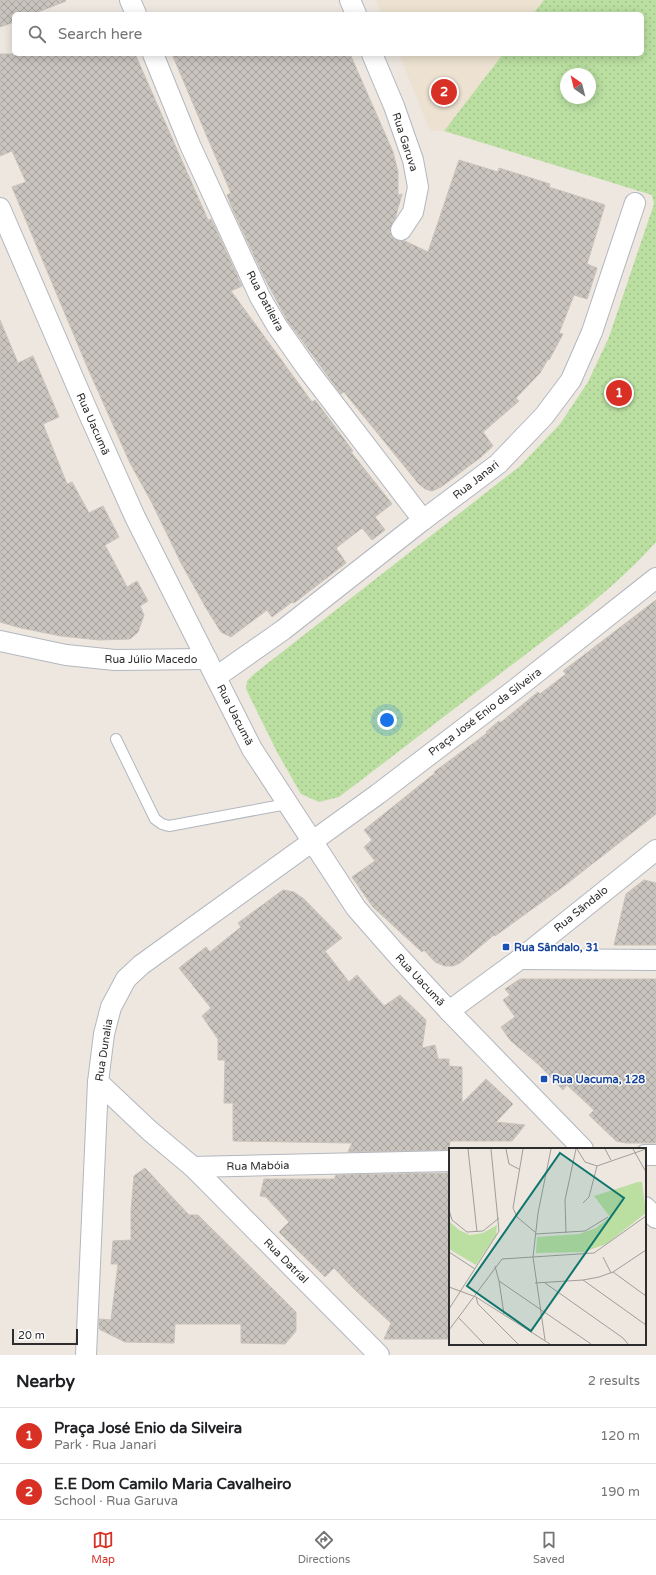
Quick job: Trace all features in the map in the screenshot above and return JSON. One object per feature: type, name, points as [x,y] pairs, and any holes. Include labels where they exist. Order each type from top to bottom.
[{"type":"street","points":[[130,0],[135,12]]},
{"type":"street","points":[[350,0],[355,12]]},
{"type":"street","name":"Rua Datileira","points":[[154,56],[190,145],[260,297],[277,326],[313,376],[423,520]]},
{"type":"street","name":"Rua Garuva","points":[[373,56],[394,106],[413,160],[418,187],[413,212],[401,230]]},
{"type":"street","name":"Rua Janari","points":[[216,677],[283,630],[423,520],[498,464],[544,416],[571,380],[592,332],[635,203]]},
{"type":"street","name":"Rua Uacumã","points":[[0,208],[135,517],[252,749],[356,908],[398,957],[448,1011],[583,1148]]},
{"type":"street","name":"Praça José Enio da Silveira","points":[[312,842],[518,688],[656,578]]},
{"type":"street","name":"Rua Júlio Macedo","points":[[0,641],[66,655],[115,660],[207,659]]},
{"type":"street","name":"Rua Dunalia","points":[[86,1355],[98,1082],[104,1034],[111,1007],[126,980],[140,965],[312,842]]},
{"type":"street","name":"Rua Sãndalo","points":[[448,1011],[520,959],[656,850]]},
{"type":"street","points":[[520,959],[656,960]]},
{"type":"street","points":[[98,1082],[150,1131],[193,1167]]},
{"type":"street","name":"Rua Mabóia","points":[[193,1167],[449,1161]]},
{"type":"street","name":"Rua Datrial","points":[[193,1167],[379,1355]]},
{"type":"street","points":[[646,1208],[656,1218]]},
{"type":"lane","points":[[116,739],[155,819],[162,824],[168,826],[287,804]]},
{"type":"shaded area","points":[[376,0],[544,0],[535,12],[381,12]]},
{"type":"shaded area","points":[[400,56],[501,56],[444,131],[430,131]]},
{"type":"green space","points":[[544,0],[656,0],[656,542],[623,576],[551,636],[339,797],[319,802],[301,794],[277,752],[246,689],[247,681],[520,466],[560,424],[588,382],[609,337],[654,204],[652,195],[444,131],[501,56],[644,56],[644,12],[535,12]]},
{"type":"building","points":[[0,0],[66,1],[38,12],[12,12],[12,23],[0,27]]},
{"type":"building","points":[[0,54],[12,54],[12,56],[136,56],[208,220],[211,219],[242,286],[231,291],[312,402],[315,400],[353,451],[351,452],[392,504],[375,517],[385,530],[372,540],[362,528],[336,548],[346,563],[294,603],[292,602],[272,617],[267,610],[231,637],[221,632],[181,563],[152,503],[130,463],[86,364],[12,187],[26,182],[12,151],[0,156]]},
{"type":"building","points":[[173,56],[351,56],[393,152],[398,172],[398,195],[402,194],[395,219],[390,229],[391,235],[395,240],[405,241],[428,252],[459,160],[498,172],[499,168],[550,184],[549,187],[605,205],[587,264],[597,268],[587,299],[574,295],[559,333],[563,334],[549,360],[548,359],[540,373],[516,398],[519,401],[483,432],[493,446],[481,457],[441,487],[432,491],[425,489],[418,483],[344,392],[341,394],[287,320],[264,277],[233,210],[227,195],[231,193]]},
{"type":"building","points":[[0,320],[18,363],[33,356],[59,417],[43,424],[67,484],[72,482],[89,513],[103,506],[119,537],[105,545],[127,587],[137,581],[148,601],[140,606],[144,615],[138,632],[130,639],[99,640],[61,636],[0,622]]},
{"type":"building","points":[[656,600],[656,814],[564,886],[495,936],[494,935],[460,963],[453,966],[445,966],[435,962],[424,950],[422,952],[373,907],[352,877],[375,861],[364,847],[372,840],[364,830],[435,773],[434,772],[487,733],[486,732],[499,721],[500,723],[538,692],[540,694],[566,674],[563,671]]},
{"type":"building","points":[[644,880],[656,883],[656,945],[614,945],[626,894]]},
{"type":"building","points":[[283,890],[294,892],[304,899],[342,938],[325,951],[349,982],[357,975],[384,1006],[400,995],[426,1020],[422,1048],[435,1045],[438,1059],[449,1059],[449,1066],[462,1067],[462,1103],[486,1079],[513,1104],[496,1122],[525,1125],[512,1141],[450,1141],[449,1150],[348,1152],[352,1143],[233,1141],[233,1103],[224,1103],[225,1060],[218,1060],[218,1039],[202,1016],[211,1008],[179,968],[206,947],[210,952],[241,927],[238,923]]},
{"type":"building","points":[[520,979],[656,979],[656,1143],[626,1143],[616,1141],[589,1115],[594,1110],[567,1085],[563,1090],[539,1065],[510,1040],[501,1027],[515,1017],[503,1000],[510,995],[505,989]]},
{"type":"building","points":[[145,1168],[189,1215],[198,1215],[296,1312],[296,1331],[285,1344],[241,1343],[241,1324],[175,1324],[174,1343],[125,1342],[99,1329],[99,1319],[111,1320],[118,1264],[111,1264],[113,1241],[131,1240],[131,1211],[134,1176]]},
{"type":"building","points":[[449,1173],[449,1339],[384,1339],[391,1323],[355,1290],[334,1268],[325,1277],[279,1232],[289,1222],[266,1197],[260,1196],[264,1179],[334,1179],[336,1175]]},
{"type":"place","name":"E.E Dom Camilo Maria Cavalheiro","points":[[444,92]]},
{"type":"place","name":"Praça José Enio da Silveira","points":[[619,393]]},
{"type":"place","name":"Rua Sândalo, 31","points":[[506,947]]},
{"type":"place","name":"Rua Uacuma, 128","points":[[544,1079]]}]
